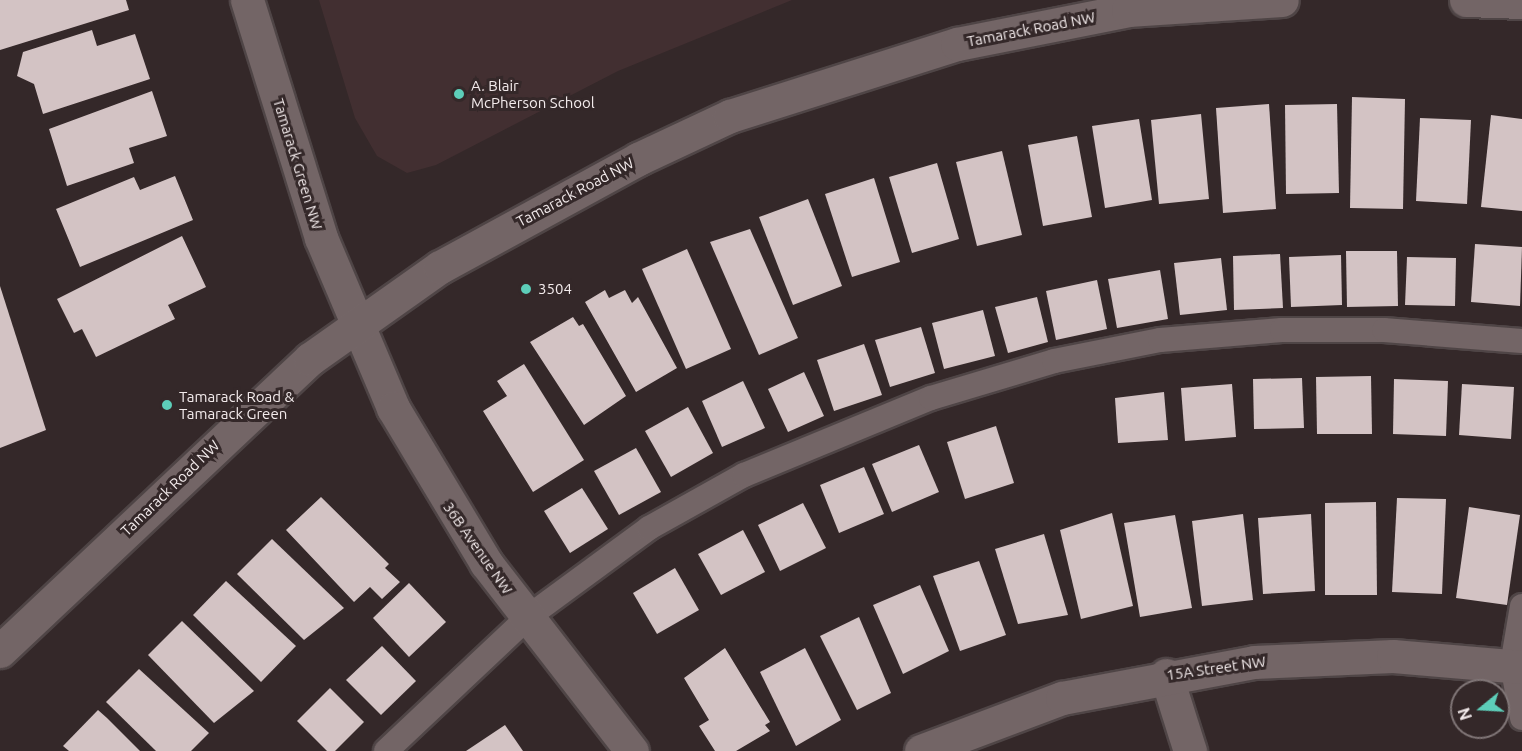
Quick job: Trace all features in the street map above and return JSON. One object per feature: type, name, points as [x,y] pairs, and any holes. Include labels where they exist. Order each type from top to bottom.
[{"type":"street","name":"Tamarack Green NW","points":[[247,0],[354,325]]},
{"type":"street","name":"Tamarack Road NW","points":[[0,651],[266,396],[354,325],[440,267],[638,159],[730,116],[829,80],[1063,21],[1128,10],[1282,0]]},
{"type":"street","points":[[1466,0],[1522,2]]},
{"type":"street","name":"36B Avenue NW","points":[[354,325],[429,473],[528,617],[632,751]]},
{"type":"street","name":"15A Street NW","points":[[921,751],[1062,698],[1166,675],[1328,656],[1517,666]]},
{"type":"street","points":[[1166,675],[1190,751]]},
{"type":"lane","points":[[386,751],[528,617],[649,528],[744,475],[931,398],[1054,362],[1160,340],[1282,330],[1384,330],[1522,341]]},
{"type":"lane","points":[[1522,606],[1517,666],[1522,718]]},
{"type":"shaded area","name":"A. Blair McPherson School","points":[[319,0],[792,0],[618,71],[436,165],[407,173],[377,156],[355,118]]},
{"type":"building","points":[[0,0],[126,0],[129,10],[0,50]]},
{"type":"building","points":[[92,30],[97,46],[135,34],[150,79],[43,114],[34,84],[17,76],[23,52]]},
{"type":"building","points":[[152,91],[167,136],[129,148],[134,163],[67,186],[49,129]]},
{"type":"building","points":[[1352,97],[1405,99],[1403,209],[1350,208]]},
{"type":"building","points":[[1269,104],[1276,209],[1223,213],[1216,108]]},
{"type":"building","points":[[1337,104],[1339,193],[1286,194],[1285,105]]},
{"type":"building","points":[[1201,114],[1209,199],[1159,204],[1151,120]]},
{"type":"building","points":[[1491,115],[1522,119],[1522,211],[1481,207]]},
{"type":"building","points":[[1420,118],[1471,120],[1467,204],[1416,201]]},
{"type":"building","points":[[1139,119],[1152,200],[1105,208],[1092,126]]},
{"type":"building","points":[[1077,136],[1092,217],[1043,226],[1028,145]]},
{"type":"building","points":[[1002,151],[1022,235],[977,246],[956,162]]},
{"type":"building","points":[[937,163],[959,239],[912,253],[889,177]]},
{"type":"building","points":[[175,176],[193,220],[80,267],[56,209],[134,177],[140,190]]},
{"type":"building","points":[[874,178],[900,262],[852,277],[825,194]]},
{"type":"building","points":[[808,199],[842,286],[793,305],[759,217]]},
{"type":"building","points":[[750,229],[798,338],[759,355],[710,242]]},
{"type":"building","points":[[182,236],[206,287],[168,305],[175,319],[96,357],[82,329],[74,333],[57,299]]},
{"type":"building","points":[[1475,244],[1522,247],[1520,306],[1471,302]]},
{"type":"building","points":[[687,249],[731,349],[686,369],[642,269]]},
{"type":"building","points":[[1346,251],[1397,251],[1398,306],[1347,307]]},
{"type":"building","points":[[1280,254],[1283,308],[1234,310],[1233,256]]},
{"type":"building","points":[[1341,255],[1342,305],[1291,307],[1289,257]]},
{"type":"building","points":[[1407,257],[1456,258],[1455,306],[1405,305]]},
{"type":"building","points":[[1221,258],[1227,310],[1180,315],[1174,263]]},
{"type":"building","points":[[1160,270],[1168,319],[1117,328],[1108,279]]},
{"type":"building","points":[[1097,280],[1107,329],[1056,340],[1046,291]]},
{"type":"building","points":[[0,286],[46,430],[0,448]]},
{"type":"building","points":[[605,290],[609,298],[625,290],[632,303],[638,297],[677,368],[636,392],[585,302]]},
{"type":"building","points":[[1037,297],[1048,342],[1008,353],[995,307]]},
{"type":"building","points":[[983,310],[995,356],[944,369],[932,323]]},
{"type":"building","points":[[573,317],[579,326],[583,324],[626,396],[584,425],[530,342]]},
{"type":"building","points":[[921,327],[935,373],[890,387],[875,340]]},
{"type":"building","points":[[864,344],[882,395],[834,411],[817,360]]},
{"type":"building","points":[[524,364],[584,460],[533,492],[483,411],[507,396],[497,381]]},
{"type":"building","points":[[804,372],[824,416],[788,432],[768,389]]},
{"type":"building","points":[[1371,376],[1372,434],[1317,434],[1316,377]]},
{"type":"building","points":[[1302,378],[1304,428],[1254,429],[1253,379]]},
{"type":"building","points":[[1394,379],[1448,381],[1446,436],[1393,434]]},
{"type":"building","points":[[743,381],[765,428],[722,447],[702,401]]},
{"type":"building","points":[[1232,384],[1236,437],[1185,441],[1181,388]]},
{"type":"building","points":[[1462,384],[1514,387],[1511,439],[1459,435]]},
{"type":"building","points":[[1164,392],[1168,440],[1118,443],[1115,398]]},
{"type":"building","points":[[688,407],[713,453],[671,477],[645,431]]},
{"type":"building","points":[[996,426],[1014,483],[965,499],[947,442]]},
{"type":"building","points":[[919,445],[939,492],[892,512],[872,464]]},
{"type":"building","points":[[636,448],[661,492],[619,515],[594,471]]},
{"type":"building","points":[[864,467],[884,514],[839,533],[820,485]]},
{"type":"building","points":[[582,488],[608,529],[570,553],[544,511]]},
{"type":"building","points":[[321,497],[389,564],[385,568],[400,582],[382,599],[370,587],[354,602],[286,530]]},
{"type":"building","points":[[1397,498],[1446,499],[1442,594],[1392,592]]},
{"type":"building","points":[[1376,502],[1377,595],[1325,595],[1325,503]]},
{"type":"building","points":[[803,503],[826,548],[780,571],[758,525]]},
{"type":"building","points":[[1469,507],[1520,515],[1507,605],[1456,598]]},
{"type":"building","points":[[1112,513],[1133,606],[1081,619],[1060,530]]},
{"type":"building","points":[[1243,514],[1253,600],[1202,606],[1192,521]]},
{"type":"building","points":[[1311,514],[1315,591],[1263,594],[1258,518]]},
{"type":"building","points":[[1175,515],[1192,608],[1140,617],[1124,523]]},
{"type":"building","points":[[743,530],[765,572],[721,595],[698,554]]},
{"type":"building","points":[[1044,534],[1068,615],[1018,624],[995,549]]},
{"type":"building","points":[[272,539],[344,608],[304,640],[237,574]]},
{"type":"building","points":[[979,561],[1006,635],[960,651],[933,576]]},
{"type":"building","points":[[675,568],[699,610],[657,634],[633,593]]},
{"type":"building","points":[[226,581],[296,646],[261,682],[193,615]]},
{"type":"building","points":[[409,583],[446,622],[409,657],[373,618]]},
{"type":"building","points":[[920,585],[949,651],[903,674],[873,605]]},
{"type":"building","points":[[859,617],[891,693],[857,710],[820,636]]},
{"type":"building","points":[[182,621],[254,691],[214,723],[148,655]]},
{"type":"building","points":[[382,646],[416,681],[381,715],[346,680]]},
{"type":"building","points":[[725,648],[770,722],[765,725],[770,731],[736,751],[715,751],[699,726],[709,720],[684,678]]},
{"type":"building","points":[[805,648],[841,720],[796,746],[760,672]]},
{"type":"building","points":[[139,669],[209,733],[191,751],[156,751],[106,702]]},
{"type":"building","points":[[330,688],[364,722],[335,751],[327,751],[297,721]]},
{"type":"building","points":[[98,710],[140,751],[69,751],[63,746]]},
{"type":"building","points":[[505,725],[523,751],[466,751]]},
{"type":"place","name":"A. Blair McPherson School","points":[[459,94]]},
{"type":"place","name":"3504","points":[[526,289]]},
{"type":"place","name":"Tamarack Road & Tamarack Green","points":[[167,405]]}]
